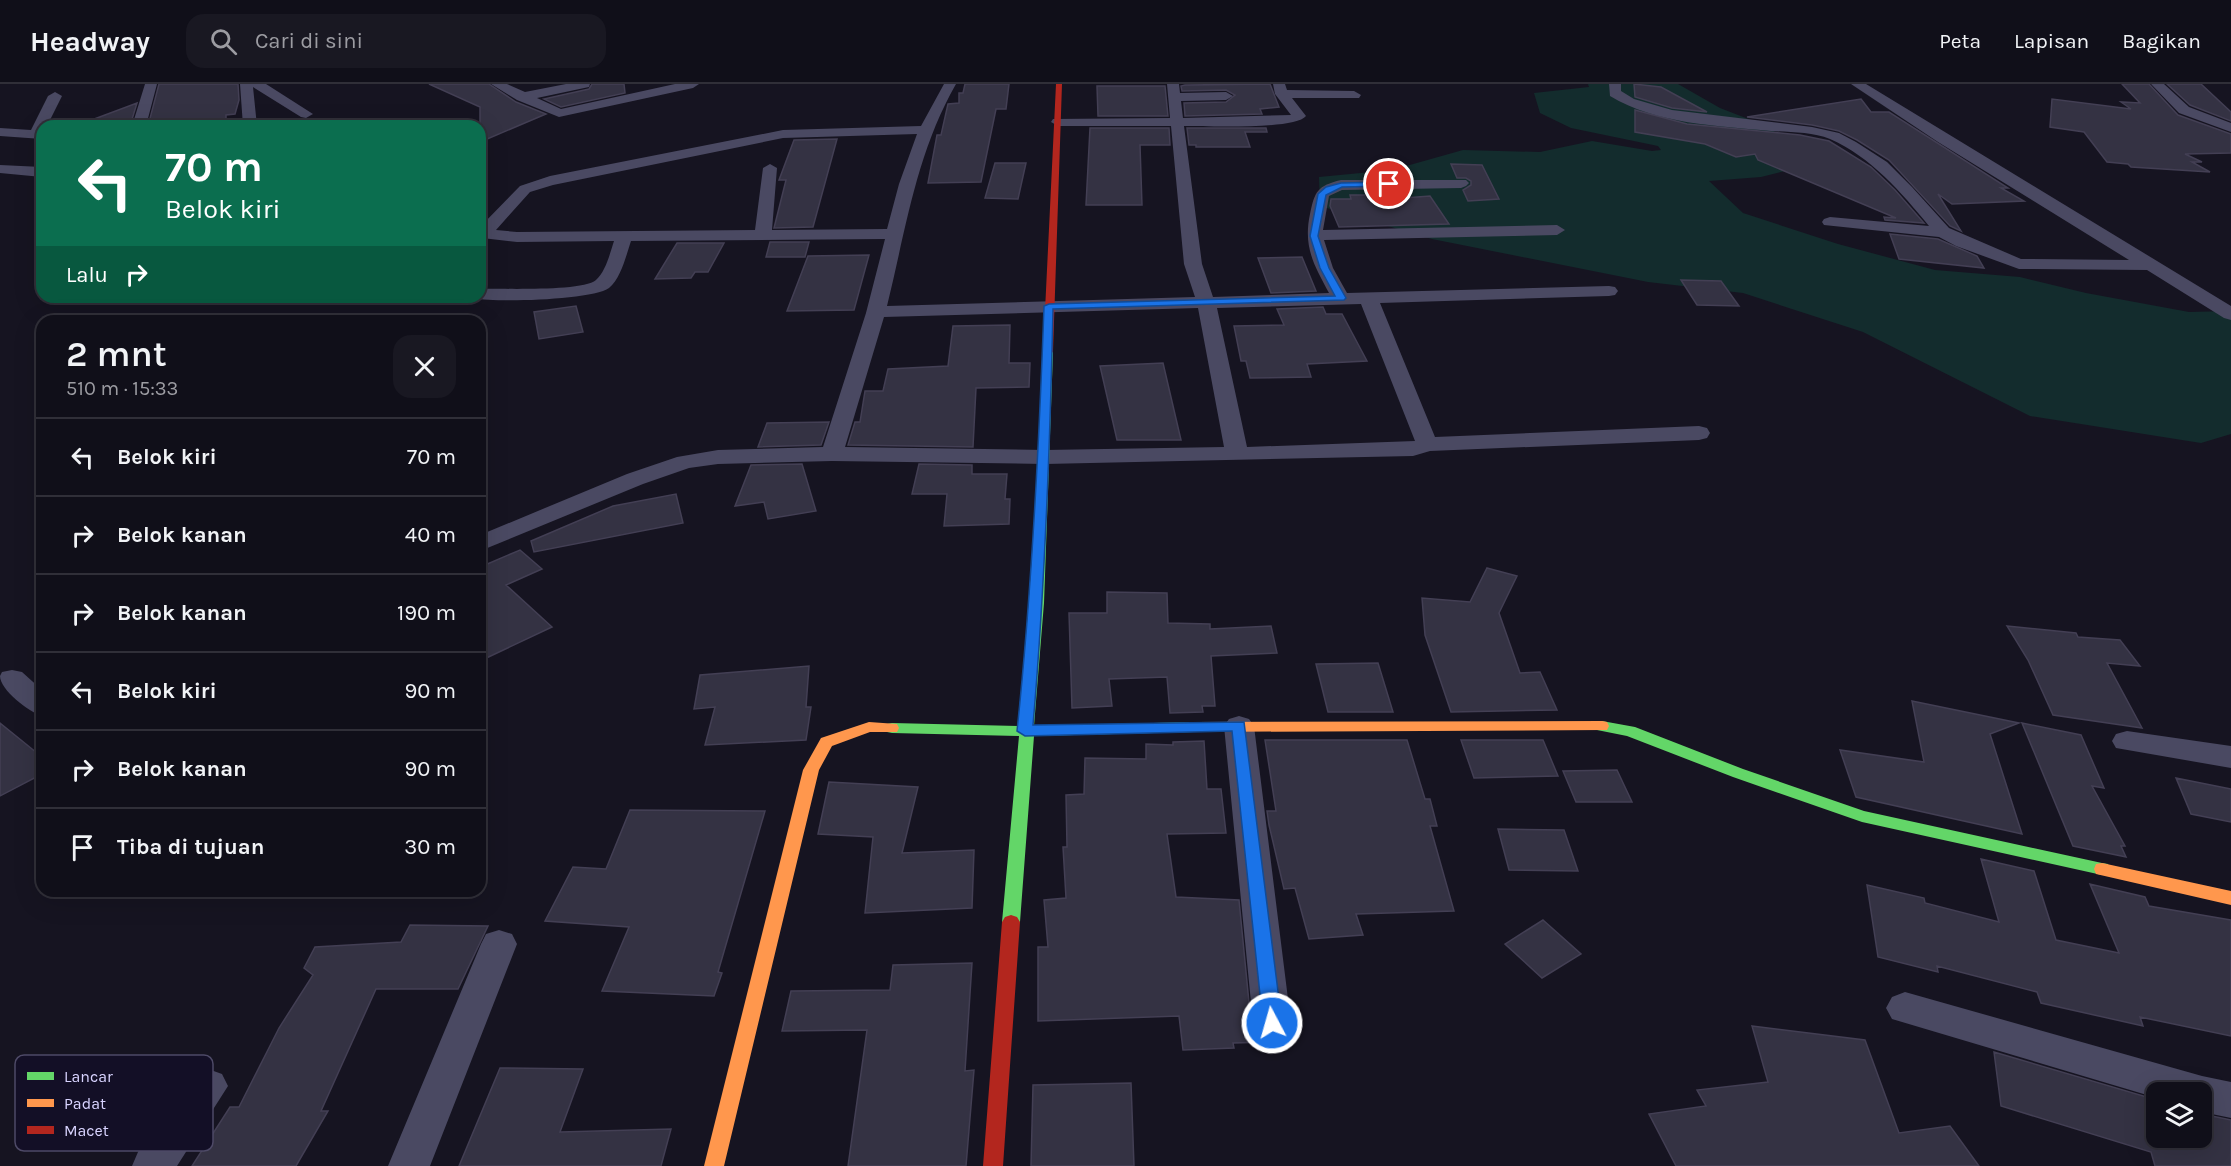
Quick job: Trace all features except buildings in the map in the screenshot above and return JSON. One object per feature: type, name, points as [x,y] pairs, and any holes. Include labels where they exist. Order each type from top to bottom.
[{"type":"street","points":[[141,120],[151,84]]},
{"type":"street","points":[[246,84],[249,120]]},
{"type":"street","points":[[257,84],[306,114]]},
{"type":"street","points":[[497,84],[559,113],[693,84]]},
{"type":"street","points":[[522,97],[584,84]]},
{"type":"street","points":[[832,454],[875,312],[914,162],[935,106],[950,84]]},
{"type":"street","points":[[993,1166],[1025,731],[1037,603],[1045,457],[1059,84]]},
{"type":"street","points":[[1615,84],[1615,93],[1620,98],[1644,108],[1682,116],[1819,132],[1837,138],[1870,155],[1897,177],[1943,232],[1962,242],[2019,264],[2170,265]]},
{"type":"street","points":[[1857,84],[1943,140],[2231,314]]},
{"type":"street","points":[[1876,84],[1955,140],[2231,302]]},
{"type":"street","points":[[2157,84],[2176,105],[2190,114],[2231,128]]},
{"type":"street","points":[[1058,122],[1284,121],[1297,118],[1299,116],[1280,89]]},
{"type":"street","points":[[1280,89],[1354,95]]},
{"type":"street","points":[[1226,96],[1174,91],[1193,264],[1206,302],[1237,454]]},
{"type":"street","points":[[45,120],[55,96]]},
{"type":"street","points":[[895,234],[517,237],[488,234],[486,231],[525,189],[550,181],[783,134],[926,130]]},
{"type":"street","points":[[0,132],[36,135]]},
{"type":"street","points":[[763,235],[770,168]]},
{"type":"street","points":[[0,169],[36,172]]},
{"type":"street","points":[[1341,298],[1324,268],[1314,236],[1322,194],[1334,187],[1461,183]]},
{"type":"street","points":[[1830,222],[1943,232]]},
{"type":"street","points":[[1314,236],[1557,230]]},
{"type":"street","points":[[486,294],[569,291],[601,285],[607,278],[625,235]]},
{"type":"street","points":[[875,312],[1609,291]]},
{"type":"street","points":[[1368,297],[1427,444]]},
{"type":"street","points":[[486,541],[635,478],[685,462],[718,457],[832,454],[1045,457],[1237,454],[1413,449],[1427,444],[1699,433]]},
{"type":"street","points":[[12,680],[36,701]]},
{"type":"street","points":[[1239,726],[1272,1023]]},
{"type":"street","points":[[714,1166],[811,770],[826,742],[869,727],[1025,731],[1239,726],[1602,726],[1630,731],[1738,773],[1862,816],[2231,898]]},
{"type":"street","points":[[2127,741],[2231,757]]},
{"type":"street","points":[[409,1166],[499,944]]},
{"type":"street","points":[[1905,1008],[2161,1082]]},
{"type":"street","points":[[2212,1096],[2231,1100]]},
{"type":"street","points":[[153,1166],[163,1151]]},
{"type":"green space","points":[[1588,84],[1678,84],[1720,108],[1769,127],[1812,164],[1761,177],[1709,181],[1743,213],[1838,244],[1935,270],[2020,277],[2086,293],[2189,312],[2231,311],[2231,434],[2201,443],[2030,416],[1863,332],[1743,293],[1648,282],[1432,239],[1320,206],[1319,177],[1392,170],[1463,150],[1540,152],[1592,141],[1652,151],[1661,150],[1658,146],[1571,128],[1540,113],[1534,93],[1589,87]]},
{"type":"traffic: fast","points":[[1011,922],[1037,603],[1048,352]]},
{"type":"traffic: fast","points":[[1602,726],[1630,731],[1738,773],[1862,816],[2102,869]]},
{"type":"traffic: fast","points":[[892,728],[1025,731],[1193,727]]},
{"type":"traffic: slow","points":[[1193,727],[1602,726]]},
{"type":"traffic: slow","points":[[714,1166],[811,770],[826,742],[869,727],[892,728]]},
{"type":"traffic: slow","points":[[2102,869],[2231,898]]},
{"type":"traffic: jam","points":[[1048,352],[1059,84]]},
{"type":"traffic: jam","points":[[993,1166],[1011,922]]},
{"type":"route","points":[[1272,1023],[1239,726],[1025,731],[1037,603],[1045,457],[1049,306],[1341,298],[1324,268],[1314,236],[1322,194],[1341,185],[1389,184]]}]
